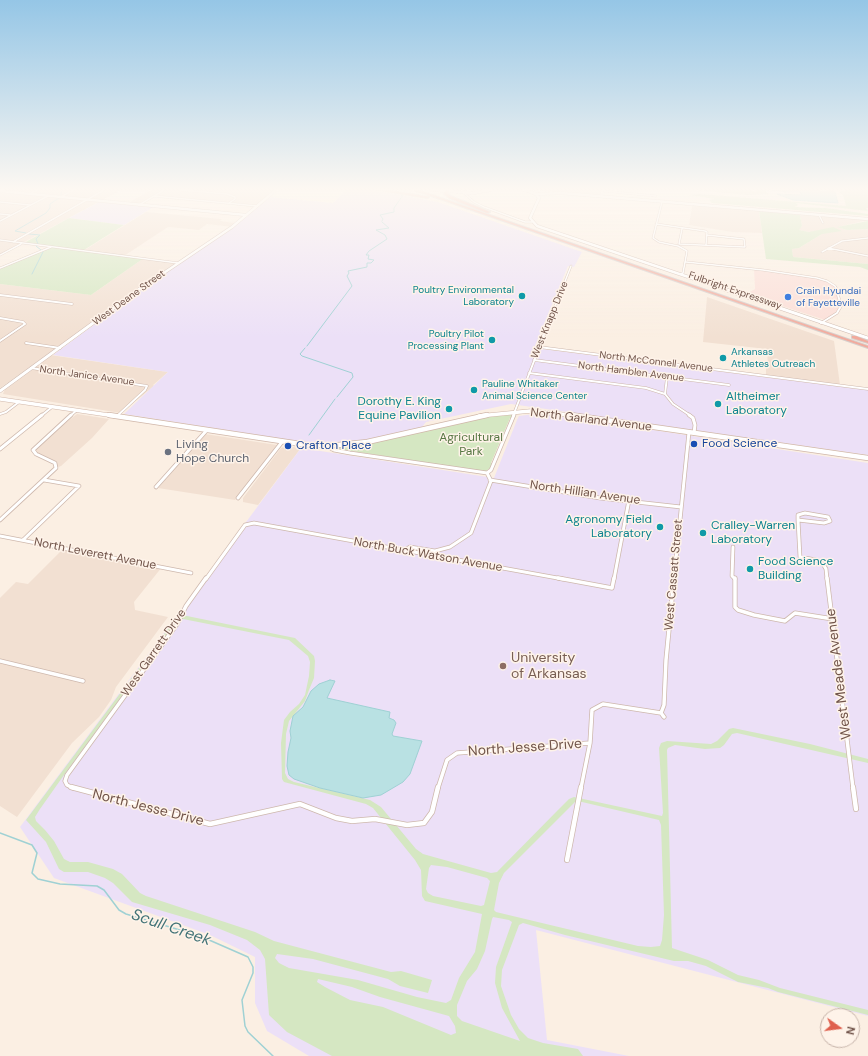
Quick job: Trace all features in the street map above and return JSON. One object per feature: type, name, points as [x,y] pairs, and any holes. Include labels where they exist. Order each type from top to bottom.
[{"type":"highway","name":"Fulbright Expressway","points":[[558,239],[868,347]]},
{"type":"highway","name":"Fulbright Expressway","points":[[566,239],[868,342]]},
{"type":"main road","name":"North Garland Avenue","points":[[0,398],[52,408],[77,410]]},
{"type":"main road","name":"North Garland Avenue","points":[[0,398],[307,445],[327,446],[374,441],[473,418],[515,412],[554,412],[868,458]]},
{"type":"street","points":[[13,242],[17,239]]},
{"type":"street","name":"West Deane Street","points":[[0,391],[213,239]]},
{"type":"street","points":[[578,239],[868,338]]},
{"type":"street","points":[[654,239],[685,249],[687,253],[686,262],[681,274]]},
{"type":"street","points":[[680,239],[679,244],[744,248],[744,240],[739,239]]},
{"type":"street","points":[[706,245],[707,239]]},
{"type":"street","points":[[822,252],[842,241],[857,239]]},
{"type":"street","points":[[0,240],[178,263]]},
{"type":"street","points":[[0,255],[22,243]]},
{"type":"street","points":[[0,268],[53,247]]},
{"type":"street","points":[[828,248],[868,256]]},
{"type":"street","points":[[686,262],[763,270],[817,278],[827,281],[835,286],[841,306],[837,313],[821,323]]},
{"type":"street","name":"West Knapp Drive","points":[[487,473],[491,470],[515,412],[538,347],[571,266]]},
{"type":"street","points":[[0,295],[72,304]]},
{"type":"street","points":[[0,318],[20,321],[25,324],[0,341]]},
{"type":"street","points":[[26,343],[60,348]]},
{"type":"street","name":"North McConnell Avenue","points":[[538,347],[868,389]]},
{"type":"street","name":"North Hamblen Avenue","points":[[534,360],[729,385]]},
{"type":"street","name":"North Janice Avenue","points":[[31,368],[147,386],[145,390],[116,416]]},
{"type":"street","points":[[529,373],[646,388],[665,394],[673,404],[693,418],[695,425],[692,433]]},
{"type":"street","points":[[665,394],[667,377]]},
{"type":"street","points":[[0,414],[6,412],[19,402]]},
{"type":"street","points":[[0,450],[52,408]]},
{"type":"street","points":[[0,520],[56,468],[55,463],[36,454],[33,450],[77,410]]},
{"type":"street","points":[[156,487],[207,430]]},
{"type":"street","name":"West Cassatt Street","points":[[590,743],[592,710],[603,704],[662,715],[681,507],[692,433]]},
{"type":"street","points":[[238,498],[282,442]]},
{"type":"street","points":[[0,443],[6,444]]},
{"type":"street","points":[[327,446],[350,452],[487,473],[490,480],[470,533],[466,537],[450,547],[436,551],[410,547],[403,551]]},
{"type":"street","points":[[24,540],[79,486],[44,480]]},
{"type":"street","name":"North Hillian Avenue","points":[[490,480],[600,498],[629,500],[681,507]]},
{"type":"street","name":"North Buck Watson Avenue","points":[[245,525],[254,523],[612,588],[629,500]]},
{"type":"street","points":[[805,513],[828,517],[830,521],[824,523],[798,520],[798,515],[805,513]]},
{"type":"street","name":"West Meade Avenue","points":[[798,520],[800,557],[816,560],[823,564],[826,569],[856,809]]},
{"type":"street","name":"West Garrett Drive","points":[[65,781],[67,774],[177,624],[186,606],[245,525]]},
{"type":"street","name":"North Leverett Avenue","points":[[0,536],[191,573]]},
{"type":"street","points":[[733,547],[732,576],[735,578],[735,607],[742,612],[785,621],[795,613],[833,619]]},
{"type":"street","points":[[0,661],[83,681]]},
{"type":"street","points":[[567,860],[590,743]]},
{"type":"street","name":"North Jesse Drive","points":[[65,781],[67,785],[74,789],[210,824],[300,804],[336,818],[352,821],[375,819],[407,825],[424,823],[432,812],[443,769],[447,760],[457,753],[590,743]]},
{"type":"shaded area","points":[[0,239],[29,239],[0,255]]},
{"type":"shaded area","points":[[102,239],[149,239],[124,256],[83,251]]},
{"type":"shaded area","points":[[215,239],[545,239],[582,252],[574,267],[568,266],[534,348],[868,390],[868,455],[511,404],[426,422],[422,427],[364,440],[320,443],[296,441],[124,414],[168,372],[53,355],[163,274]]},
{"type":"shaded area","points":[[813,239],[868,239],[868,264],[793,257],[792,249],[799,248]]},
{"type":"shaded area","points":[[144,258],[178,263],[0,388],[0,284],[91,295]]},
{"type":"shaded area","points":[[754,269],[822,279],[835,286],[841,306],[839,311],[825,320],[746,294],[755,289]]},
{"type":"shaded area","points":[[707,297],[834,341],[840,385],[766,375],[766,366],[768,366],[767,349],[703,342]]},
{"type":"shaded area","points":[[50,355],[168,372],[153,385],[154,386],[121,413],[3,394],[5,389]]},
{"type":"shaded area","points":[[77,414],[109,419],[92,438],[61,466],[56,468],[55,463],[36,454],[34,447]]},
{"type":"shaded area","name":"University of Arkansas","points":[[534,414],[568,417],[868,463],[868,1016],[860,1014],[860,1008],[837,1008],[536,930],[547,1040],[629,1056],[309,1056],[267,1031],[255,1003],[255,957],[210,935],[54,878],[20,827],[301,448],[494,478],[519,416]]},
{"type":"shaded area","points":[[205,434],[277,445],[269,455],[271,456],[235,500],[158,488]]},
{"type":"shaded area","points":[[286,446],[301,448],[258,505],[243,502],[243,498],[281,448]]},
{"type":"shaded area","points":[[64,548],[162,567],[134,602],[135,610],[168,617],[116,687],[111,700],[99,717],[72,743],[17,817],[0,806],[0,598],[16,582],[28,584]]},
{"type":"green space","points":[[31,239],[101,239],[84,250],[144,258],[91,295],[0,284],[0,268],[52,247],[24,243]]},
{"type":"green space","points":[[763,239],[813,239],[799,248],[792,249],[793,257],[868,264],[868,270],[860,267],[766,259]]},
{"type":"green space","name":"Agricultural Park","points":[[513,414],[491,463],[493,463],[486,471],[332,448],[473,419]]},
{"type":"green space","points":[[181,616],[295,638],[314,656],[314,678],[305,701],[289,721],[286,734],[285,773],[288,779],[294,782],[370,800],[381,807],[416,849],[423,854],[491,873],[497,872],[569,799],[574,797],[662,816],[659,748],[661,743],[667,741],[711,744],[717,741],[729,729],[733,728],[810,744],[868,759],[868,763],[737,733],[732,734],[720,748],[705,749],[675,745],[668,748],[672,948],[708,960],[738,975],[759,980],[780,988],[860,1008],[841,1008],[778,992],[768,988],[738,982],[706,966],[688,961],[674,961],[565,935],[523,923],[519,925],[502,970],[501,986],[511,1015],[519,1029],[528,1038],[543,1043],[578,1049],[583,1056],[332,1056],[287,1032],[269,1015],[265,959],[260,950],[247,940],[210,925],[132,902],[113,883],[105,878],[88,872],[64,872],[59,869],[46,842],[26,820],[176,618]],"holes":[[[183,619],[289,640],[308,656],[310,662],[309,676],[305,695],[284,720],[281,743],[282,779],[284,782],[366,804],[373,808],[415,860],[421,870],[422,896],[425,901],[482,914],[475,952],[459,978],[451,1000],[446,1003],[417,997],[358,980],[289,968],[279,963],[275,958],[277,954],[313,959],[388,979],[400,986],[428,993],[432,980],[401,971],[391,972],[274,941],[255,932],[146,896],[140,893],[122,874],[113,869],[88,862],[70,862],[64,859],[54,841],[36,821],[35,817],[64,775],[177,621]],[[575,802],[582,802],[659,820],[661,825],[664,915],[662,940],[660,946],[638,946],[496,912],[494,910],[499,883],[504,873]],[[431,865],[447,867],[487,878],[490,881],[484,905],[481,906],[433,896],[428,893],[426,889],[429,868]],[[493,917],[512,922],[496,967],[495,983],[502,1008],[520,1041],[462,1021],[457,1016],[457,1005],[467,981],[477,969],[485,951]],[[318,979],[352,987],[380,997],[449,1016],[455,1026],[456,1033],[451,1035],[383,1007],[350,1000],[317,982]]]},
{"type":"green space","points":[[860,1008],[868,1010],[868,1015],[860,1013]]},
{"type":"water","points":[[330,680],[335,681],[327,698],[390,712],[389,718],[394,720],[396,723],[392,734],[393,736],[422,741],[410,774],[403,782],[381,795],[363,798],[320,788],[294,779],[289,775],[287,766],[293,716],[303,707],[311,691],[319,684]]},
{"type":"waterway","points":[[36,239],[38,244]]},
{"type":"waterway","points":[[307,346],[352,286],[347,276],[349,273],[348,271],[367,267],[367,263],[371,263],[374,260],[368,259],[369,255],[366,255],[369,251],[387,239]]},
{"type":"waterway","points":[[36,246],[41,250]]},
{"type":"waterway","points":[[32,274],[43,252]]},
{"type":"waterway","points":[[305,348],[300,354],[302,356],[352,373],[353,377],[337,397]]},
{"type":"waterway","points":[[309,435],[335,399]]},
{"type":"waterway","name":"Scull Creek","points":[[0,833],[32,845],[37,853],[32,873],[38,879],[60,884],[97,886],[104,890],[119,910],[126,914],[200,936],[248,957],[253,967],[253,973],[242,1000],[245,1026],[248,1032],[273,1056]]},
{"type":"place","name":"Poultry Environmental Laboratory","points":[[522,296]]},
{"type":"place","name":"Crain Hyundai of Fayetteville","points":[[788,297]]},
{"type":"place","name":"Poultry Pilot Processing Plant","points":[[492,340]]},
{"type":"place","name":"Arkansas Athletes Outreach","points":[[723,358]]},
{"type":"place","name":"Pauline Whitaker Animal Science Center","points":[[474,390]]},
{"type":"place","name":"Altheimer Laboratory","points":[[718,404]]},
{"type":"place","name":"Dorothy E. King Equine Pavilion","points":[[449,409]]},
{"type":"place","name":"Food Science","points":[[694,444]]},
{"type":"place","name":"Crafton Place","points":[[288,446]]},
{"type":"place","name":"Living Hope Church","points":[[168,452]]},
{"type":"place","name":"Agronomy Field Laboratory","points":[[660,527]]},
{"type":"place","name":"Cralley-Warren Laboratory","points":[[703,533]]},
{"type":"place","name":"Food Science Building","points":[[750,569]]},
{"type":"place","name":"University of Arkansas","points":[[503,666]]}]
